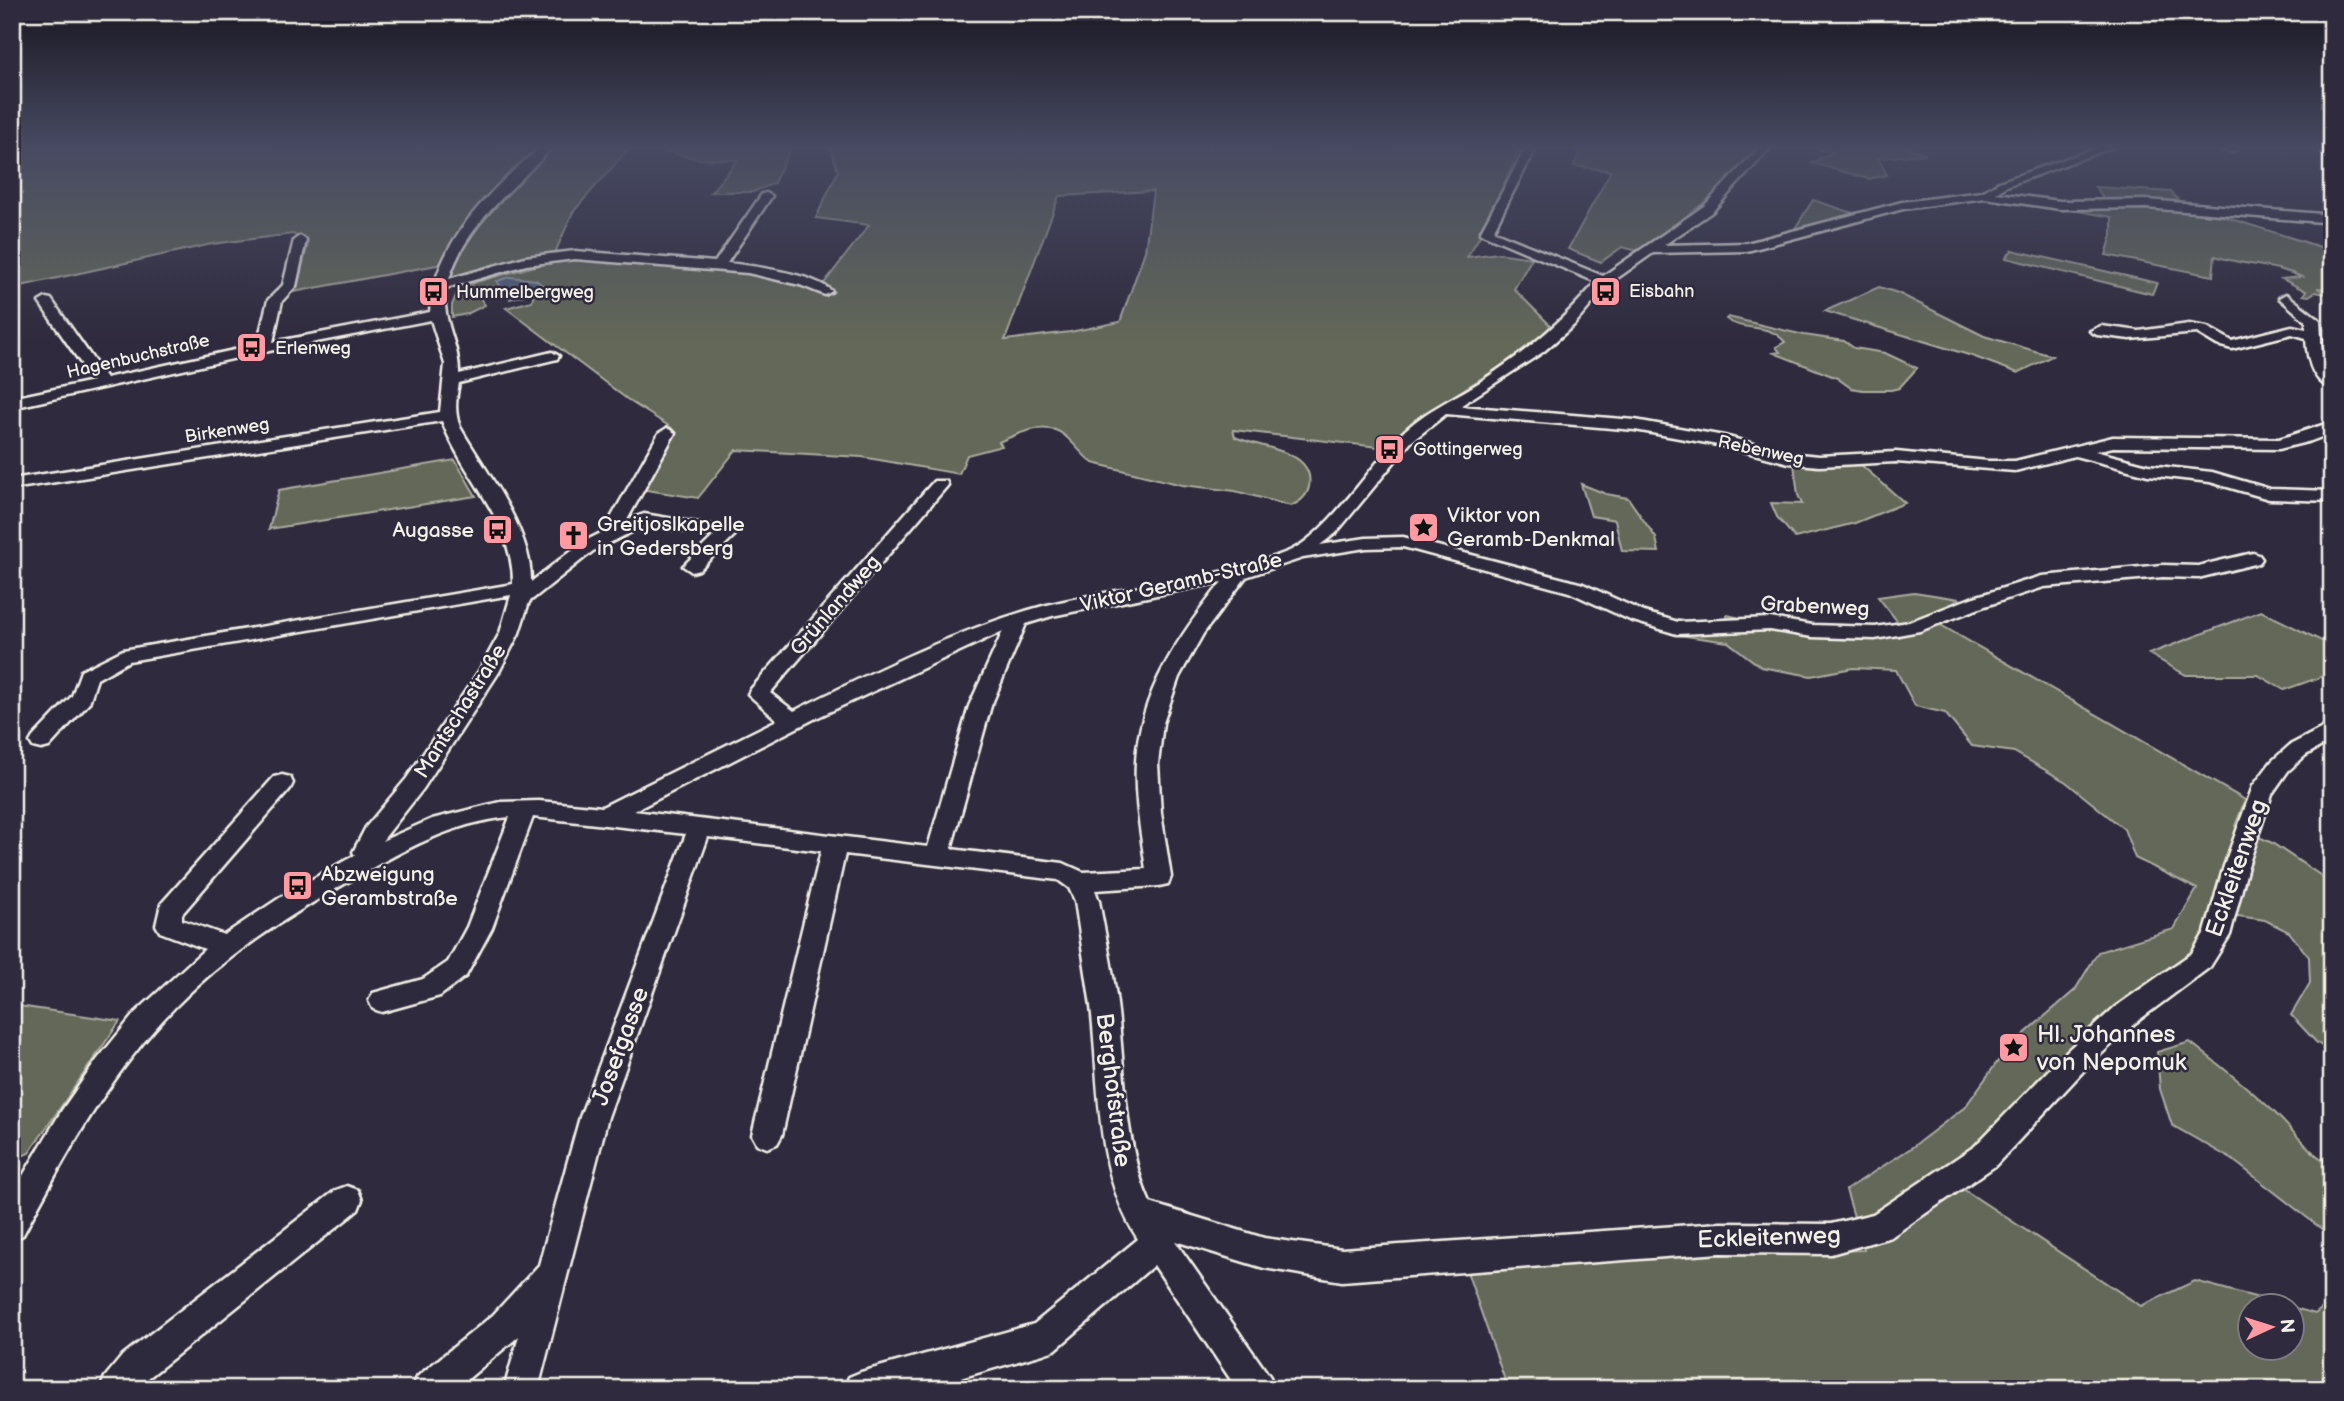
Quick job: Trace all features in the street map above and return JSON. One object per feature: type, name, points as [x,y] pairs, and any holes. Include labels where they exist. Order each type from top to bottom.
[{"type":"street","points":[[484,211],[448,263],[440,286],[437,315],[451,355],[452,380],[448,415],[509,527],[522,575],[521,594]]},
{"type":"street","points":[[720,265],[756,211]]},
{"type":"street","points":[[1497,211],[1486,233],[1604,281]]},
{"type":"street","name":"Viktor Geramb-Straße","points":[[605,816],[792,720],[952,644],[1018,620],[1239,573],[1296,555],[1330,529],[1405,439],[1443,410],[1538,349],[1569,322],[1604,281],[1705,211]]},
{"type":"street","points":[[1652,249],[1747,247],[1882,211]]},
{"type":"street","points":[[2239,211],[2322,218]]},
{"type":"street","points":[[264,348],[275,300],[289,286],[300,240]]},
{"type":"street","points":[[440,286],[505,266],[556,256],[595,256],[720,265],[768,273],[825,291]]},
{"type":"street","points":[[2286,298],[2313,320],[2320,373],[2332,384]]},
{"type":"street","points":[[46,302],[103,383]]},
{"type":"street","name":"Hagenbuchstraße","points":[[12,403],[264,348],[437,315]]},
{"type":"street","points":[[2097,331],[2108,330],[2131,335],[2192,328],[2207,331],[2223,344],[2232,345],[2292,330],[2314,335]]},
{"type":"street","points":[[452,380],[552,356]]},
{"type":"street","name":"Rebenweg","points":[[1443,410],[1648,427],[1724,441],[1789,458],[1819,461],[1896,457],[1988,466],[2015,466],[2078,452],[2100,444],[2129,441],[2279,444],[2305,438],[2332,427]]},
{"type":"street","name":"Birkenweg","points":[[12,484],[448,415]]},
{"type":"street","points":[[611,534],[667,433]]},
{"type":"street","name":"Rebenweg","points":[[2078,452],[2147,470],[2212,477],[2269,494],[2332,496]]},
{"type":"street","name":"Grünlandweg","points":[[792,720],[758,694],[940,485]]},
{"type":"street","points":[[41,742],[82,698],[88,676],[123,656],[521,594],[587,547],[644,519],[727,533],[692,566]]},
{"type":"street","name":"Grabenweg","points":[[1296,555],[1366,543],[1403,542],[1576,589],[1637,616],[1677,628],[1770,624],[1812,631],[1875,633],[1913,627],[1967,605],[2042,582],[2163,571],[2198,572],[2253,559]]},
{"type":"street","points":[[12,1225],[51,1151],[106,1071],[145,1021],[227,947],[288,903],[412,838],[467,816],[501,810],[525,810],[605,816],[1063,872],[1079,882],[1159,877],[1147,772],[1153,723],[1171,674],[1187,644],[1239,573]]},
{"type":"street","name":"Mantschastraße","points":[[369,859],[365,852],[373,833],[411,789],[496,661],[521,594]]},
{"type":"street","points":[[937,856],[980,706],[1018,620]]},
{"type":"street","name":"Eckleitenweg","points":[[1139,1214],[1200,1235],[1276,1255],[1342,1265],[1720,1238],[1831,1239],[1880,1227],[1985,1156],[2078,1058],[2124,1016],[2201,960],[2217,935],[2236,866],[2261,793],[2289,758],[2332,730]]},
{"type":"street","points":[[227,947],[169,925],[170,911],[282,783]]},
{"type":"street","points":[[382,1001],[430,988],[457,969],[480,928],[525,810]]},
{"type":"street","name":"Josefgasse","points":[[521,1389],[594,1117],[700,827]]},
{"type":"street","points":[[767,1135],[835,844]]},
{"type":"street","name":"Berghofstraße","points":[[1079,882],[1087,901],[1104,1007],[1122,1164],[1139,1214],[1258,1389]]},
{"type":"street","points":[[117,1389],[135,1367],[347,1200]]},
{"type":"street","points":[[861,1389],[1043,1338],[1158,1242]]},
{"type":"street","name":"Josefgasse","points":[[429,1389],[505,1327],[555,1269]]},
{"type":"green space","points":[[12,211],[484,211],[442,264],[283,294],[297,287],[308,244],[293,234],[212,244],[12,288]]},
{"type":"green space","points":[[488,211],[574,211],[554,255],[449,280],[448,276],[458,257]]},
{"type":"green space","points":[[819,211],[1053,211],[1005,340],[1070,332],[1120,322],[1145,251],[1150,211],[1492,211],[1467,257],[1498,253],[1532,258],[1514,289],[1552,327],[1511,360],[1437,406],[1387,448],[1233,430],[1235,437],[1283,452],[1304,465],[1309,474],[1308,491],[1303,499],[1291,506],[1235,491],[1182,485],[1093,463],[1064,435],[1049,429],[1023,432],[999,442],[1002,446],[967,455],[959,474],[862,457],[736,450],[698,498],[640,489],[672,428],[631,402],[506,308],[532,301],[534,292],[542,285],[498,282],[502,288],[487,290],[480,298],[485,305],[467,314],[452,317],[452,305],[457,293],[476,282],[562,259],[731,270],[822,292],[822,286],[869,225],[816,218]]},
{"type":"green space","points":[[1589,211],[1693,211],[1642,252],[1622,247],[1601,262],[1568,249]]},
{"type":"green space","points":[[1806,211],[1848,211],[1856,214],[1794,230]]},
{"type":"green space","points":[[2079,211],[2188,211],[2219,215],[2330,250],[2332,289],[2317,288],[2332,295],[2315,292],[2309,296],[2303,295],[2306,291],[2282,279],[2302,277],[2215,256],[2213,276],[2106,255],[2112,235],[2112,217]]},
{"type":"green space","points":[[2012,250],[2157,283],[2152,294],[2006,258]]},
{"type":"green space","points":[[1879,287],[1898,293],[1984,336],[2052,356],[2018,373],[1972,356],[1825,311]]},
{"type":"green space","points":[[1728,317],[1804,335],[1844,341],[1854,348],[1885,353],[1917,368],[1899,388],[1851,388],[1837,378],[1774,353],[1780,352],[1776,347],[1785,342],[1778,336],[1763,329],[1740,326],[1726,319]]},
{"type":"green space","points":[[455,460],[476,496],[269,529],[279,490]]},
{"type":"green space","points":[[1794,464],[1860,464],[1905,503],[1855,523],[1795,538],[1777,517],[1771,503],[1802,504],[1798,495]]},
{"type":"green space","points":[[1581,484],[1606,494],[1628,498],[1656,538],[1659,552],[1622,551],[1615,520],[1591,516]]},
{"type":"green space","points":[[1914,592],[1959,599],[1932,620],[2245,800],[2235,826],[2272,843],[2332,883],[2332,1053],[2316,1042],[2291,1015],[2310,983],[2309,957],[2289,932],[2265,920],[2231,915],[2212,963],[2098,1046],[1957,1185],[2141,1306],[2195,1281],[2236,1292],[2236,1362],[2306,1362],[2306,1311],[2315,1314],[2332,1300],[2332,1389],[1508,1389],[1464,1263],[1864,1250],[1846,1190],[1911,1148],[1965,1107],[2006,1050],[2075,990],[2098,952],[2174,929],[2197,889],[2135,858],[2124,829],[2066,782],[2014,752],[1972,746],[1945,713],[1915,706],[1896,670],[1853,668],[1811,676],[1761,667],[1728,642],[1671,634],[1672,630],[1724,630],[1727,615],[1821,636],[1900,637],[1897,621],[1878,597]]},
{"type":"green space","points":[[2261,611],[2332,646],[2332,673],[2284,690],[2258,675],[2186,675],[2149,654]]},
{"type":"green space","points":[[12,1005],[120,1021],[29,1153],[12,1160]]},
{"type":"green space","points":[[2190,1042],[2253,1093],[2308,1147],[2332,1166],[2332,1237],[2233,1160],[2172,1125],[2160,1089],[2157,1052]]},
{"type":"water","points":[[510,277],[536,280],[542,285],[534,292],[510,299],[497,281]]},
{"type":"place","name":"Eisbahn","points":[[1606,291]]},
{"type":"place","name":"Hummelbergweg","points":[[433,292]]},
{"type":"place","name":"Erlenweg","points":[[252,348]]},
{"type":"place","name":"Gottingerweg","points":[[1390,449]]},
{"type":"place","name":"Viktor von Geramb-Denkmal","points":[[1424,527]]},
{"type":"place","name":"Augasse","points":[[497,530]]},
{"type":"place","name":"Greitjoslkapelle in Gedersberg","points":[[574,536]]},
{"type":"place","name":"Abzweigung Gerambstraße","points":[[298,886]]},
{"type":"place","name":"Hl. Johannes von Nepomuk","points":[[2014,1048]]}]
